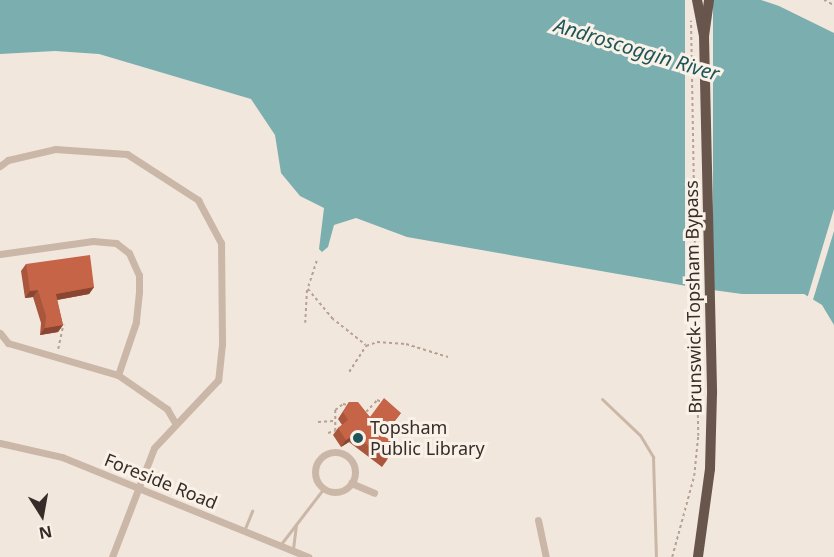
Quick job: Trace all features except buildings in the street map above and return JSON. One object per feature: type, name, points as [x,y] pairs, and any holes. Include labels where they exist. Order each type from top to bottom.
[{"type":"highway","points":[[697,0],[704,36]]},
{"type":"highway","points":[[704,36],[709,0]]},
{"type":"highway","name":"Brunswick-Topsham Bypass","points":[[698,557],[710,469],[711,336],[704,36]]},
{"type":"street","points":[[0,166],[8,160],[55,149],[127,154],[198,200],[220,243],[222,344],[218,380],[175,423],[154,448],[112,557]]},
{"type":"street","points":[[0,254],[93,241],[116,243],[129,253],[139,275],[139,292],[135,322],[118,375]]},
{"type":"street","points":[[0,333],[8,343],[118,375],[167,409],[175,423]]},
{"type":"street","name":"Foreside Road","points":[[0,443],[62,457],[308,557]]},
{"type":"street","points":[[333,452],[345,455],[353,464],[351,483],[341,490],[324,488],[316,479],[315,467],[321,457],[333,452]]},
{"type":"street","points":[[351,483],[374,493]]},
{"type":"street","points":[[538,520],[546,557]]},
{"type":"lane","points":[[602,399],[640,435],[653,457],[656,557]]},
{"type":"lane","points":[[280,546],[324,488]]},
{"type":"lane","points":[[244,531],[252,511]]},
{"type":"lane","points":[[293,551],[296,525]]},
{"type":"path","points":[[824,0],[834,5]]},
{"type":"path","points":[[672,557],[694,476],[699,329],[691,12]]},
{"type":"path","points":[[304,322],[308,289],[317,261]]},
{"type":"path","points":[[308,289],[332,318],[366,346]]},
{"type":"path","points":[[59,359],[64,326],[60,319]]},
{"type":"path","points":[[349,372],[366,346],[377,342],[406,344],[448,357]]},
{"type":"path","points":[[360,411],[369,411],[377,400],[387,406]]},
{"type":"path","points":[[328,433],[334,431],[334,421],[339,405],[355,408]]},
{"type":"path","points":[[318,422],[334,421]]},
{"type":"water","name":"Androscoggin River","points":[[0,0],[761,0],[779,6],[834,33],[834,325],[822,305],[804,294],[742,294],[698,288],[407,237],[356,218],[334,225],[328,247],[322,252],[319,249],[324,208],[300,196],[281,173],[275,135],[251,99],[99,54],[55,51],[0,54]]},
{"type":"pier","points":[[685,0],[713,0],[713,290],[685,290]]},
{"type":"pier","points":[[834,209],[834,231],[812,303],[807,299]]},
{"type":"place","name":"Topsham Public Library","points":[[358,438]]}]
